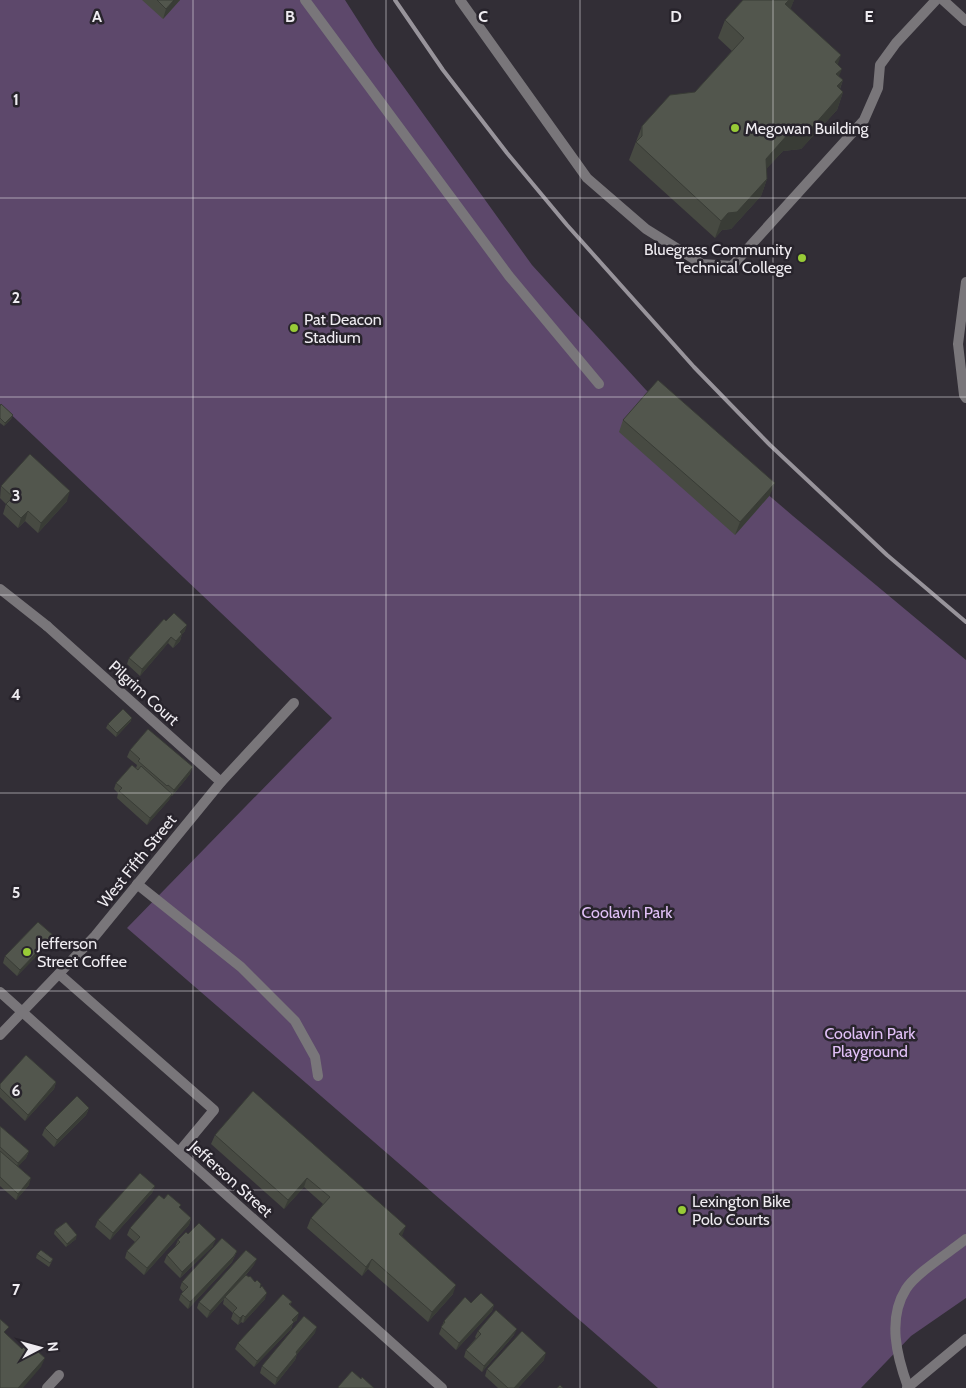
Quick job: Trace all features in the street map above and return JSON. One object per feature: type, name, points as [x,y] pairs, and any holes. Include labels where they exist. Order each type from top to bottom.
[{"type":"street","points":[[305,0],[509,276],[599,384]]},
{"type":"street","points":[[460,0],[588,178],[646,229],[702,264],[732,266],[864,120],[878,88],[880,65],[896,43],[936,0]]},
{"type":"street","points":[[943,0],[966,21]]},
{"type":"street","points":[[966,282],[958,344],[964,395],[966,398]]},
{"type":"street","name":"Pilgrim Court","points":[[0,589],[5,591],[47,626],[221,782]]},
{"type":"street","name":"West Fifth Street","points":[[0,1035],[95,936],[221,782],[294,703]]},
{"type":"street","points":[[138,884],[241,966],[295,1021],[315,1057],[318,1076]]},
{"type":"street","points":[[59,974],[214,1110],[179,1152]]},
{"type":"street","name":"Jefferson Street","points":[[0,992],[442,1388]]},
{"type":"street","points":[[966,1239],[916,1278],[906,1289],[899,1307],[895,1332],[900,1364],[907,1388],[966,1339]]},
{"type":"street","points":[[47,1388],[59,1375]]},
{"type":"green space","name":"Coolavin Park","points":[[0,0],[345,0],[375,47],[532,265],[646,390],[793,516],[966,660],[966,1298],[911,1336],[861,1388],[658,1388],[127,928],[332,718],[0,404]]},
{"type":"building","points":[[157,0],[174,0],[166,9]]},
{"type":"building","name":"Megowan Building","points":[[743,0],[789,0],[785,4],[841,55],[835,62],[842,69],[836,74],[843,80],[837,86],[843,92],[808,132],[789,133],[766,159],[767,179],[737,212],[728,213],[721,221],[636,142],[642,136],[642,126],[670,95],[695,92],[744,38],[725,20]]},
{"type":"building","points":[[658,380],[775,483],[740,522],[623,420]]},
{"type":"building","points":[[1,404],[13,415],[5,423],[0,418]]},
{"type":"building","points":[[30,454],[70,491],[41,523],[28,511],[21,518],[6,504],[13,497],[1,486]]},
{"type":"building","points":[[174,613],[187,625],[180,632],[182,634],[176,641],[171,637],[142,669],[129,658],[164,619],[166,621]]},
{"type":"building","points":[[123,709],[132,718],[117,733],[108,724]]},
{"type":"building","points":[[148,729],[193,767],[174,790],[138,761],[140,759],[130,750]]},
{"type":"building","points":[[132,765],[138,770],[141,766],[172,794],[150,818],[119,791],[122,788],[116,783]]},
{"type":"building","name":"Jefferson Street Coffee","points":[[38,922],[53,935],[20,970],[5,956]]},
{"type":"building","points":[[26,1055],[56,1082],[28,1115],[0,1088],[0,1084]]},
{"type":"building","points":[[253,1091],[406,1226],[399,1234],[456,1285],[432,1312],[372,1259],[366,1267],[311,1218],[330,1197],[307,1178],[288,1200],[215,1135]]},
{"type":"building","points":[[77,1096],[89,1108],[57,1140],[45,1128]]},
{"type":"building","points":[[0,1126],[29,1151],[18,1163],[0,1147]]},
{"type":"building","points":[[0,1151],[31,1178],[18,1194],[0,1177]]},
{"type":"building","points":[[140,1173],[155,1186],[113,1233],[98,1220]]},
{"type":"building","points":[[168,1194],[181,1205],[179,1207],[191,1218],[147,1268],[127,1251],[140,1237],[130,1228],[159,1195],[164,1199]]},
{"type":"building","points":[[66,1222],[77,1235],[67,1244],[55,1230]]},
{"type":"building","points":[[199,1223],[216,1239],[182,1272],[167,1255],[180,1242],[178,1240],[186,1232],[188,1234]]},
{"type":"building","points":[[222,1238],[237,1251],[190,1302],[181,1294],[188,1287],[182,1282]]},
{"type":"building","points":[[41,1250],[53,1259],[50,1263],[37,1254]]},
{"type":"building","points":[[246,1250],[257,1259],[210,1311],[199,1302]]},
{"type":"building","points":[[246,1275],[250,1276],[255,1282],[257,1280],[261,1284],[260,1288],[262,1286],[267,1293],[245,1317],[243,1315],[240,1318],[233,1312],[237,1308],[225,1297]]},
{"type":"building","points":[[481,1293],[494,1305],[459,1343],[441,1327],[465,1297],[471,1303]]},
{"type":"building","points":[[283,1294],[292,1302],[289,1304],[299,1313],[292,1320],[294,1322],[257,1361],[238,1343]]},
{"type":"building","points":[[496,1310],[517,1329],[484,1366],[466,1350],[481,1334],[478,1331]]},
{"type":"building","points":[[304,1316],[317,1327],[277,1378],[262,1366]]},
{"type":"building","points":[[0,1319],[9,1327],[4,1332],[22,1349],[28,1343],[45,1358],[18,1388],[0,1388]]},
{"type":"building","points":[[522,1331],[546,1353],[514,1388],[508,1388],[487,1369]]},
{"type":"building","points":[[352,1371],[361,1379],[362,1377],[374,1388],[339,1388]]},
{"type":"railway","points":[[395,0],[443,70],[507,153],[567,225],[694,367],[770,445],[887,555],[966,622]]},
{"type":"place","name":"Megowan Building","points":[[735,128]]},
{"type":"place","name":"Bluegrass Community Technical College","points":[[802,258]]},
{"type":"place","name":"Pat Deacon Stadium","points":[[294,328]]},
{"type":"place","name":"Jefferson Street Coffee","points":[[27,952]]},
{"type":"place","name":"Lexington Bike Polo Courts","points":[[682,1210]]},
{"type":"park label","name":"Coolavin Park Playground","points":[[870,1042]]}]
